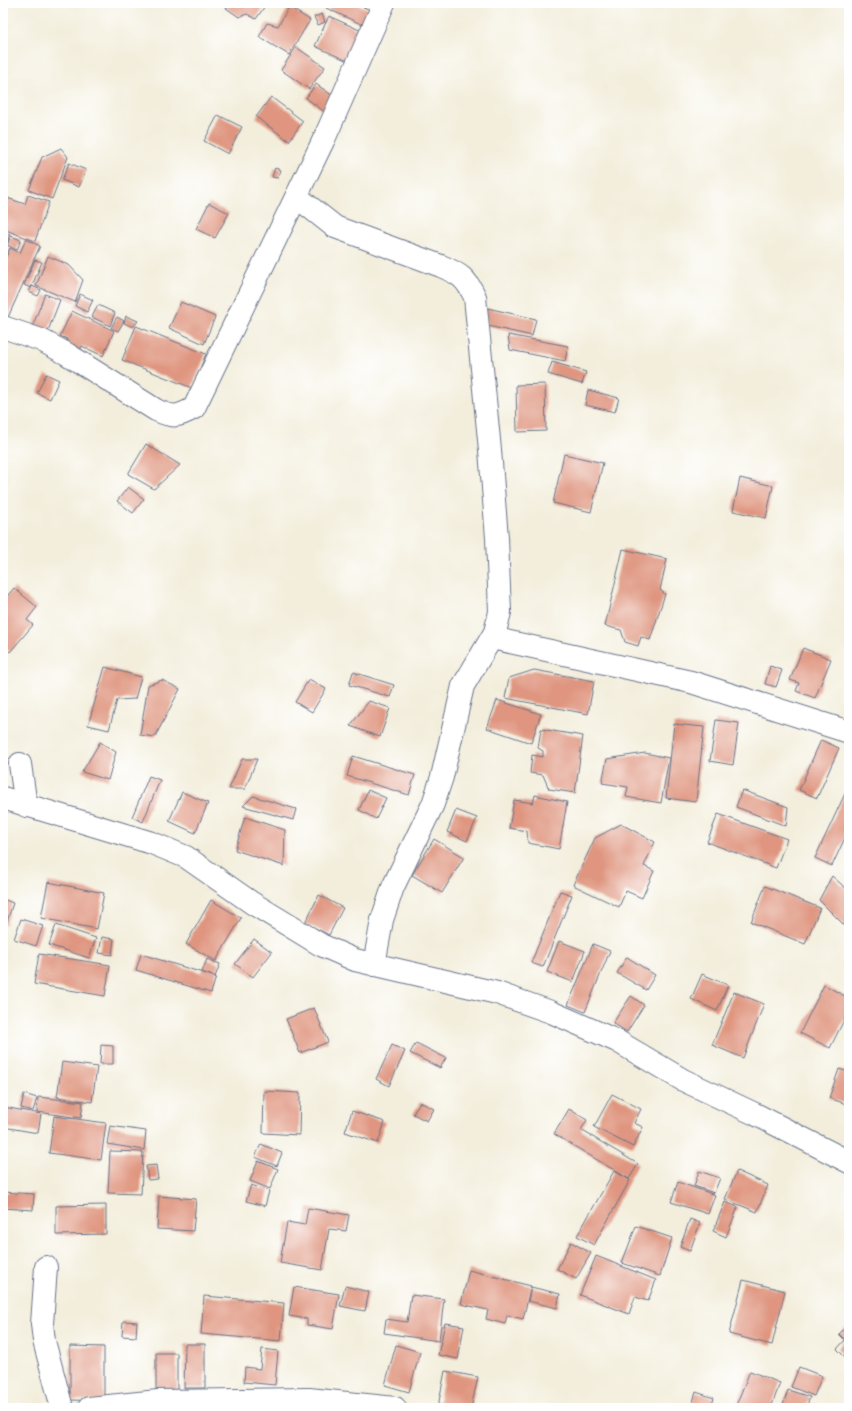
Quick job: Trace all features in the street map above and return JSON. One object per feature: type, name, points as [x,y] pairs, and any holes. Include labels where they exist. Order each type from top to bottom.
[{"type":"street","points":[[3,327],[41,340],[67,354],[156,410],[170,417],[182,414],[194,408],[297,197],[384,3]]},
{"type":"street","points":[[297,197],[335,227],[457,273],[468,282],[475,297],[486,396],[497,538],[500,612],[492,638],[464,686],[442,777],[433,804],[393,887],[382,920],[374,965]]},
{"type":"street","points":[[492,638],[691,682],[849,732]]},
{"type":"street","points":[[20,764],[26,806]]},
{"type":"street","points":[[3,798],[152,843],[186,857],[252,903],[321,945],[355,960],[497,993],[551,1012],[617,1041],[683,1080],[755,1114],[849,1162]]},
{"type":"street","points":[[46,1268],[42,1324],[43,1336],[62,1408]]},
{"type":"street","points":[[89,1408],[158,1401],[309,1398],[395,1408]]},
{"type":"building","points":[[229,3],[267,3],[256,19],[247,14],[239,17],[226,8]]},
{"type":"building","points":[[328,3],[355,3],[370,10],[363,25],[326,8]]},
{"type":"building","points":[[289,7],[310,20],[289,55],[259,37],[267,23],[278,26]]},
{"type":"building","points":[[322,14],[325,22],[318,25],[314,17]]},
{"type":"building","points":[[329,16],[366,33],[352,63],[315,46]]},
{"type":"building","points":[[296,47],[325,67],[309,89],[281,70]]},
{"type":"building","points":[[316,84],[336,98],[326,113],[306,98]]},
{"type":"building","points":[[271,97],[303,121],[289,141],[256,117]]},
{"type":"building","points":[[218,115],[242,127],[228,154],[204,141]]},
{"type":"building","points":[[61,148],[68,157],[52,199],[29,190],[42,157]]},
{"type":"building","points":[[69,163],[86,170],[79,187],[62,180]]},
{"type":"building","points":[[275,168],[281,170],[278,178],[272,177]]},
{"type":"building","points":[[28,195],[49,202],[35,241],[3,229],[4,197],[25,204]]},
{"type":"building","points":[[209,203],[229,213],[215,238],[196,229]]},
{"type":"building","points":[[3,232],[10,234],[3,254]]},
{"type":"building","points":[[11,236],[21,240],[17,250],[7,245]]},
{"type":"building","points":[[26,239],[40,246],[5,324],[3,323],[3,264],[10,248],[20,253]]},
{"type":"building","points":[[48,256],[69,265],[83,280],[75,302],[36,286]]},
{"type":"building","points":[[35,260],[42,262],[31,288],[24,285]]},
{"type":"building","points":[[32,286],[41,290],[38,296],[29,292]]},
{"type":"building","points":[[45,294],[60,300],[48,331],[33,325]]},
{"type":"building","points":[[80,294],[93,300],[87,312],[75,306]]},
{"type":"building","points":[[181,302],[215,317],[204,344],[169,328]]},
{"type":"building","points":[[98,305],[115,313],[110,326],[92,317]]},
{"type":"building","points":[[483,307],[536,319],[532,336],[488,326]]},
{"type":"building","points":[[72,311],[114,331],[103,356],[82,346],[79,352],[64,345],[67,339],[60,336]]},
{"type":"building","points":[[126,316],[138,321],[133,327],[124,323]]},
{"type":"building","points":[[117,317],[124,321],[118,331],[111,328]]},
{"type":"building","points":[[136,326],[206,354],[192,388],[122,360]]},
{"type":"building","points":[[508,335],[568,346],[565,361],[510,350]]},
{"type":"building","points":[[552,362],[586,372],[582,384],[548,374]]},
{"type":"building","points":[[46,374],[59,380],[50,399],[37,393]]},
{"type":"building","points":[[545,384],[546,431],[517,432],[516,385]]},
{"type":"building","points":[[588,390],[619,398],[615,412],[585,405]]},
{"type":"building","points":[[146,444],[180,465],[154,489],[128,474]]},
{"type":"building","points":[[564,454],[603,463],[591,512],[553,503]]},
{"type":"building","points":[[740,478],[773,486],[766,518],[733,511]]},
{"type":"building","points":[[128,487],[144,499],[133,513],[117,501]]},
{"type":"building","points":[[623,549],[667,559],[660,590],[665,594],[650,640],[641,637],[638,646],[625,642],[621,630],[605,626]]},
{"type":"building","points":[[14,588],[37,607],[27,620],[33,625],[10,652],[3,646],[3,601]]},
{"type":"building","points":[[803,648],[831,659],[815,698],[796,691],[799,683],[790,680]]},
{"type":"building","points":[[770,666],[782,670],[776,687],[765,684]]},
{"type":"building","points":[[105,667],[141,677],[135,699],[117,700],[109,730],[88,725]]},
{"type":"building","points":[[534,670],[594,681],[588,714],[505,698],[509,678]]},
{"type":"building","points":[[353,672],[394,685],[390,697],[349,685]]},
{"type":"building","points":[[309,679],[326,689],[312,712],[295,702]]},
{"type":"building","points":[[162,680],[180,689],[155,737],[140,735],[148,685]]},
{"type":"building","points":[[497,700],[541,714],[531,743],[487,728]]},
{"type":"building","points":[[369,701],[390,708],[380,737],[350,726]]},
{"type":"building","points":[[716,720],[739,723],[733,765],[710,761]]},
{"type":"building","points":[[674,724],[704,727],[696,802],[666,798]]},
{"type":"building","points":[[541,729],[583,736],[575,793],[549,789],[543,775],[530,773],[532,755],[543,757],[543,751],[538,748]]},
{"type":"building","points":[[821,740],[839,748],[817,798],[799,790]]},
{"type":"building","points":[[100,742],[116,752],[108,780],[82,772]]},
{"type":"building","points":[[645,753],[669,758],[661,803],[626,797],[628,787],[602,783],[607,759]]},
{"type":"building","points":[[353,756],[415,775],[409,795],[347,776]]},
{"type":"building","points":[[242,759],[257,759],[245,789],[229,789]]},
{"type":"building","points":[[149,776],[160,780],[143,822],[132,817]]},
{"type":"building","points":[[849,785],[849,829],[832,866],[815,858]]},
{"type":"building","points":[[368,790],[386,798],[376,819],[359,810]]},
{"type":"building","points":[[742,790],[788,807],[786,826],[736,807]]},
{"type":"building","points":[[182,792],[208,803],[195,833],[169,821]]},
{"type":"building","points":[[535,795],[567,802],[559,849],[528,843],[527,831],[509,828],[514,800],[533,803]]},
{"type":"building","points":[[253,796],[296,809],[293,820],[243,806]]},
{"type":"building","points":[[456,810],[477,818],[467,841],[447,832]]},
{"type":"building","points":[[718,814],[787,839],[776,868],[707,842]]},
{"type":"building","points":[[245,817],[285,830],[284,866],[235,850]]},
{"type":"building","points":[[621,824],[655,842],[644,866],[654,871],[642,898],[626,891],[619,907],[573,885],[595,838]]},
{"type":"building","points":[[434,839],[464,857],[442,893],[412,875]]},
{"type":"building","points":[[832,876],[849,891],[849,930],[819,900]]},
{"type":"building","points":[[48,882],[104,893],[97,929],[41,918]]},
{"type":"building","points":[[765,886],[820,908],[805,944],[751,922]]},
{"type":"building","points":[[560,891],[572,895],[543,967],[531,963]]},
{"type":"building","points":[[319,895],[343,908],[329,935],[305,923]]},
{"type":"building","points":[[3,899],[13,903],[6,925],[3,924]]},
{"type":"building","points":[[211,900],[241,918],[216,961],[186,944]]},
{"type":"building","points":[[21,919],[43,926],[36,946],[14,939]]},
{"type":"building","points":[[56,925],[96,938],[89,958],[49,945]]},
{"type":"building","points":[[102,937],[114,939],[112,955],[99,953]]},
{"type":"building","points":[[254,939],[272,952],[253,977],[235,964]]},
{"type":"building","points":[[559,941],[585,951],[573,982],[547,972]]},
{"type":"building","points":[[593,944],[610,951],[585,1012],[568,1005]]},
{"type":"building","points":[[39,954],[110,965],[105,996],[34,984]]},
{"type":"building","points":[[141,954],[216,977],[211,993],[136,970]]},
{"type":"building","points":[[627,957],[655,975],[646,990],[617,973]]},
{"type":"building","points":[[207,959],[220,964],[215,977],[202,972]]},
{"type":"building","points":[[702,974],[728,985],[717,1011],[691,999]]},
{"type":"building","points":[[824,985],[849,998],[849,1010],[830,1048],[800,1033]]},
{"type":"building","points":[[734,992],[764,1004],[743,1058],[712,1045]]},
{"type":"building","points":[[631,996],[644,1005],[627,1032],[613,1023]]},
{"type":"building","points":[[314,1008],[328,1042],[300,1053],[286,1019]]},
{"type":"building","points":[[416,1043],[446,1058],[440,1068],[410,1053]]},
{"type":"building","points":[[101,1045],[113,1046],[113,1064],[100,1064]]},
{"type":"building","points":[[392,1045],[405,1051],[389,1086],[376,1079]]},
{"type":"building","points":[[62,1062],[97,1067],[92,1102],[57,1097]]},
{"type":"building","points":[[839,1069],[849,1072],[849,1105],[829,1098]]},
{"type":"building","points":[[264,1091],[300,1093],[299,1135],[263,1133]]},
{"type":"building","points":[[24,1094],[37,1098],[33,1111],[21,1108]]},
{"type":"building","points":[[612,1094],[641,1109],[634,1123],[643,1127],[633,1147],[594,1127]]},
{"type":"building","points":[[38,1097],[83,1102],[81,1118],[37,1112]]},
{"type":"building","points":[[420,1102],[434,1109],[427,1121],[413,1114]]},
{"type":"building","points":[[4,1107],[41,1114],[38,1133],[3,1127]]},
{"type":"building","points":[[569,1109],[587,1120],[581,1130],[638,1164],[629,1179],[554,1134]]},
{"type":"building","points":[[352,1111],[385,1122],[378,1143],[345,1132]]},
{"type":"building","points":[[54,1116],[106,1123],[101,1160],[49,1153]]},
{"type":"building","points":[[110,1126],[146,1131],[144,1150],[107,1144]]},
{"type":"building","points":[[261,1144],[282,1153],[277,1166],[255,1157]]},
{"type":"building","points":[[110,1151],[143,1152],[141,1194],[108,1193]]},
{"type":"building","points":[[258,1161],[278,1169],[270,1189],[250,1181]]},
{"type":"building","points":[[156,1165],[158,1179],[148,1180],[146,1166]]},
{"type":"building","points":[[614,1171],[630,1180],[594,1245],[577,1236]]},
{"type":"building","points":[[699,1171],[720,1178],[714,1193],[694,1186]]},
{"type":"building","points":[[737,1171],[768,1185],[757,1212],[725,1199]]},
{"type":"building","points":[[678,1182],[715,1195],[708,1214],[671,1202]]},
{"type":"building","points":[[251,1185],[269,1191],[265,1206],[246,1201]]},
{"type":"building","points":[[3,1192],[34,1194],[33,1210],[3,1208]]},
{"type":"building","points":[[159,1196],[196,1199],[193,1231],[157,1229]]},
{"type":"building","points":[[725,1202],[738,1207],[726,1237],[713,1231]]},
{"type":"building","points":[[106,1205],[106,1234],[56,1235],[56,1206]]},
{"type":"building","points":[[308,1208],[349,1215],[346,1231],[329,1229],[322,1270],[280,1263],[287,1222],[305,1225]]},
{"type":"building","points":[[690,1219],[700,1223],[690,1251],[680,1247]]},
{"type":"building","points":[[636,1226],[672,1238],[660,1276],[622,1263]]},
{"type":"building","points":[[571,1242],[591,1253],[576,1279],[557,1269]]},
{"type":"building","points":[[596,1256],[656,1280],[648,1301],[635,1297],[629,1314],[580,1295]]},
{"type":"building","points":[[469,1270],[531,1286],[523,1319],[507,1315],[505,1324],[486,1319],[488,1310],[461,1304]]},
{"type":"building","points":[[743,1280],[785,1291],[772,1345],[729,1334]]},
{"type":"building","points":[[345,1286],[369,1292],[365,1311],[340,1306]]},
{"type":"building","points":[[294,1287],[339,1294],[333,1329],[307,1325],[307,1319],[289,1316]]},
{"type":"building","points":[[531,1287],[560,1294],[557,1308],[528,1301]]},
{"type":"building","points":[[411,1295],[444,1299],[439,1341],[384,1333],[386,1319],[407,1322]]},
{"type":"building","points":[[204,1296],[284,1303],[281,1341],[201,1334]]},
{"type":"building","points":[[123,1321],[137,1322],[136,1337],[122,1336]]},
{"type":"building","points":[[445,1323],[464,1326],[458,1359],[438,1355]]},
{"type":"building","points":[[849,1324],[849,1361],[837,1349],[845,1340],[839,1334]]},
{"type":"building","points":[[185,1344],[205,1344],[205,1388],[184,1388]]},
{"type":"building","points":[[396,1345],[420,1352],[409,1392],[385,1385]]},
{"type":"building","points":[[70,1346],[104,1347],[104,1401],[70,1400]]},
{"type":"building","points":[[262,1349],[278,1351],[275,1385],[244,1382],[245,1367],[260,1369]]},
{"type":"building","points":[[156,1353],[177,1353],[177,1395],[156,1395]]},
{"type":"building","points":[[799,1367],[822,1376],[814,1396],[791,1387]]},
{"type":"building","points":[[445,1371],[478,1377],[471,1408],[448,1408],[438,1406]]},
{"type":"building","points":[[750,1371],[780,1383],[771,1408],[735,1408]]},
{"type":"building","points":[[788,1390],[810,1397],[806,1408],[782,1408]]},
{"type":"building","points":[[696,1392],[714,1398],[711,1408],[701,1408],[692,1405]]}]
